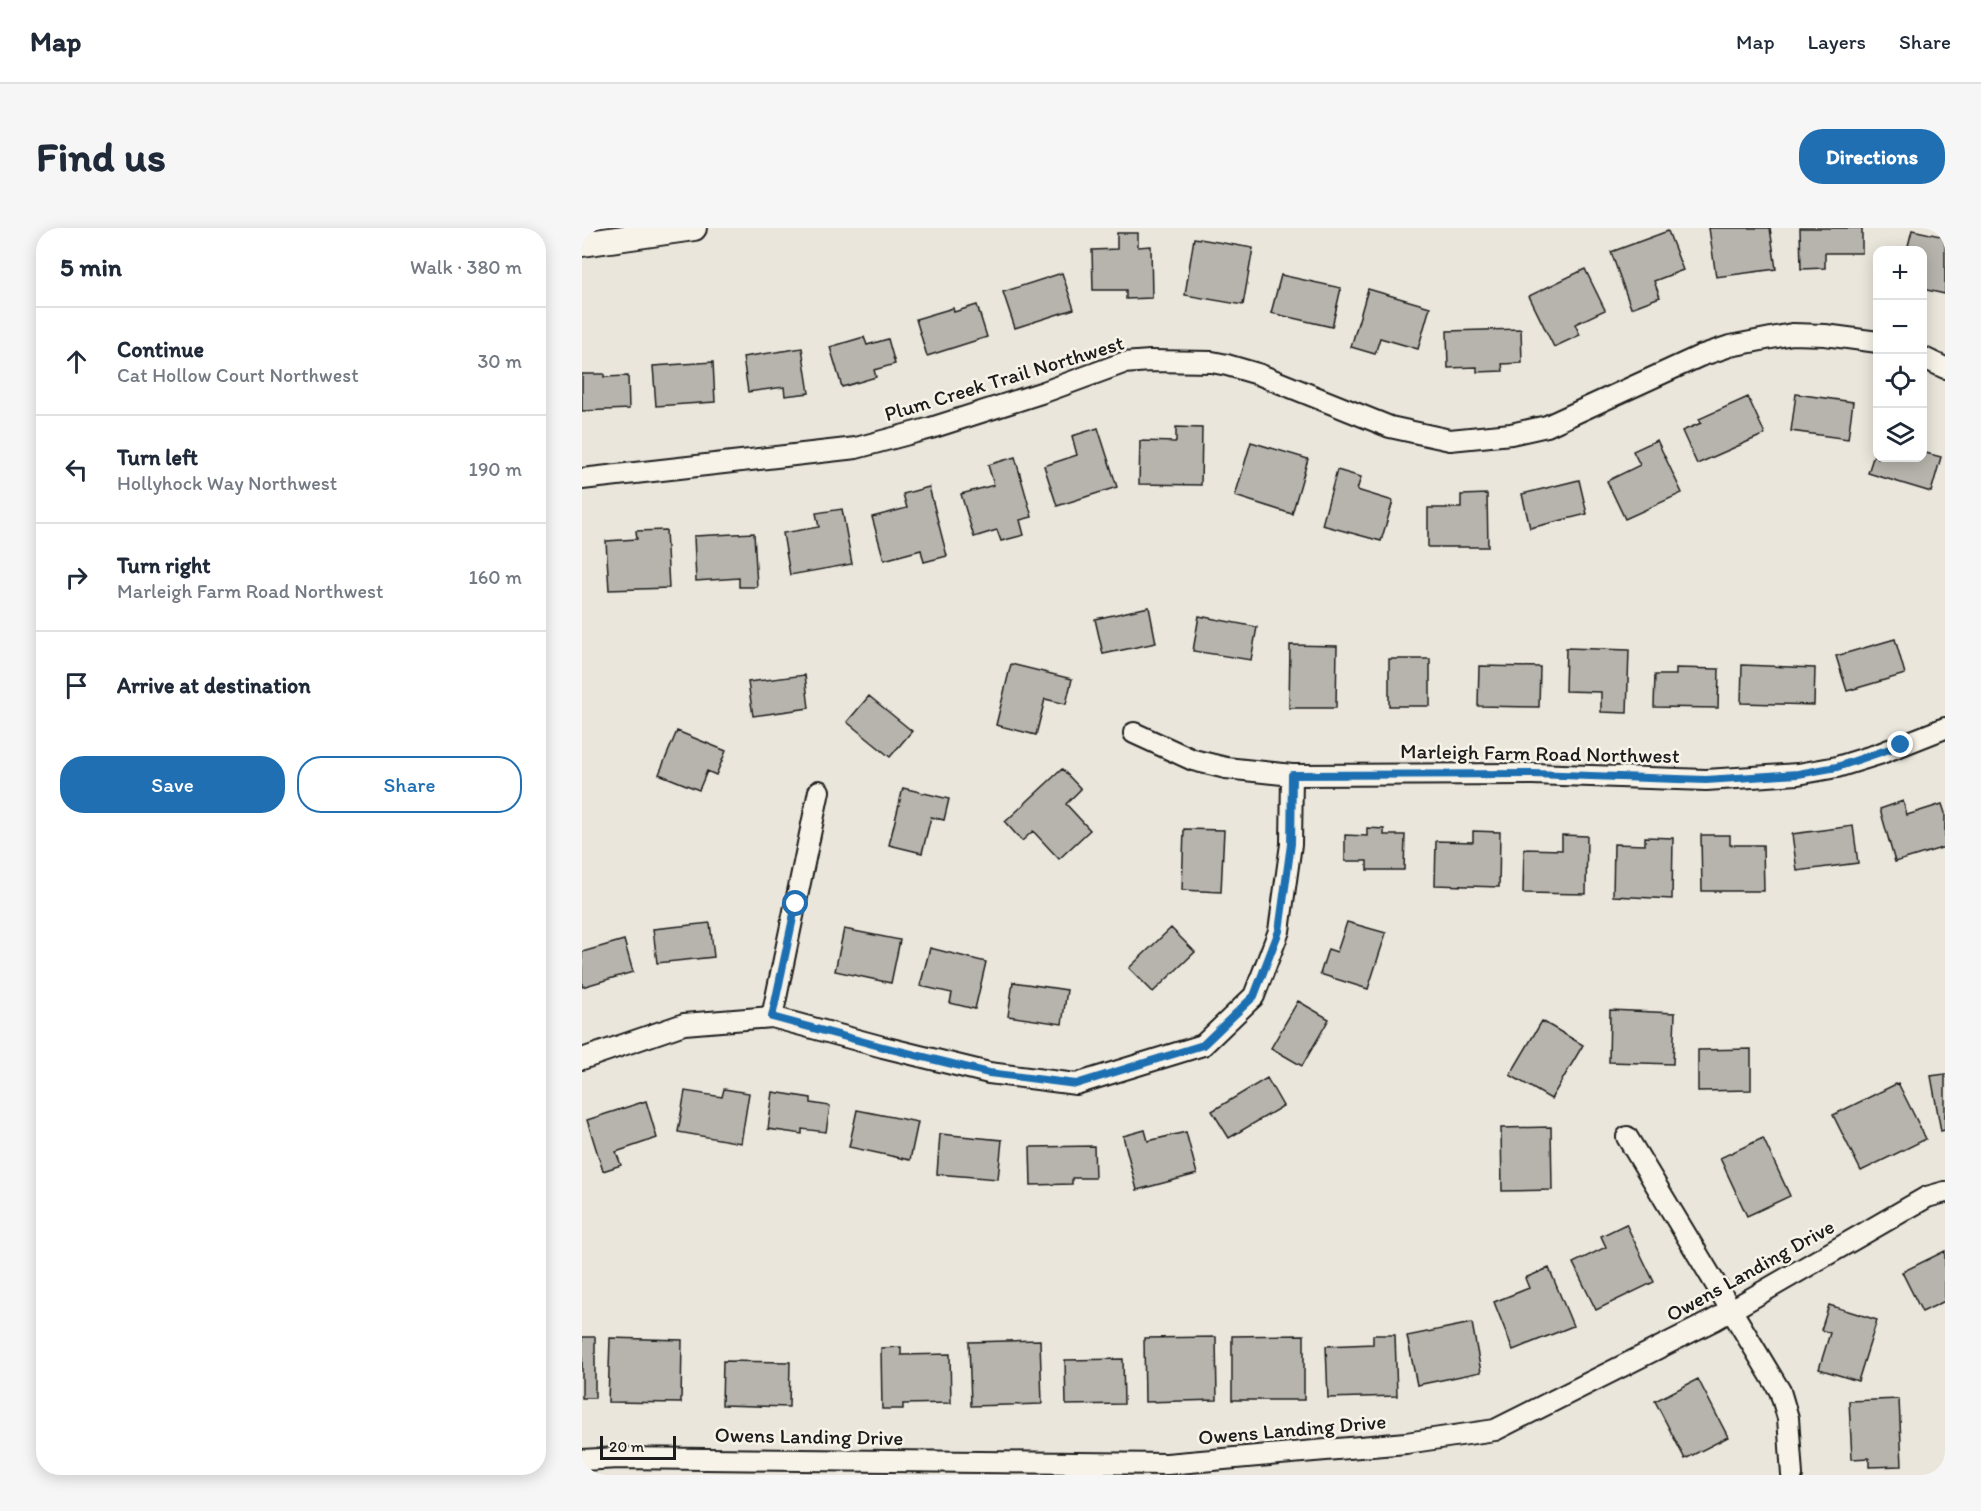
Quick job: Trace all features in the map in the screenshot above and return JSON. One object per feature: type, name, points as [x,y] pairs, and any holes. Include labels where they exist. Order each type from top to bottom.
[{"type":"street","points":[[582,244],[694,228]]},
{"type":"street","name":"Plum Creek Trail Northwest","points":[[582,479],[856,448],[931,428],[1044,392],[1123,363],[1212,362],[1227,365],[1258,374],[1390,427],[1450,440],[1511,435],[1547,426],[1700,356],[1730,346],[1792,334],[1825,335],[1873,341]]},
{"type":"street","points":[[1927,359],[1945,368]]},
{"type":"street","name":"Marleigh Farm Road Northwest","points":[[1134,733],[1193,760],[1226,768],[1292,775],[1533,774],[1706,780],[1798,774],[1837,767],[1879,754],[1945,728]]},
{"type":"street","points":[[582,1059],[684,1024],[772,1017],[989,1073],[1076,1084],[1203,1045],[1254,996],[1279,931],[1291,844],[1292,775]]},
{"type":"street","points":[[772,1017],[819,791]]},
{"type":"street","points":[[1627,1137],[1780,1391],[1788,1418],[1792,1475]]},
{"type":"street","name":"Owens Landing Drive","points":[[582,1460],[618,1458],[1167,1464],[1198,1468],[1495,1430],[1732,1310],[1927,1197],[1945,1192]]},
{"type":"building","points":[[1709,228],[1770,228],[1776,269],[1716,277]]},
{"type":"building","points":[[1800,228],[1862,228],[1862,253],[1825,253],[1825,268],[1801,269]]},
{"type":"building","points":[[1912,230],[1945,237],[1945,294],[1927,290],[1927,246],[1908,246]]},
{"type":"building","points":[[1668,231],[1683,270],[1654,281],[1660,297],[1631,308],[1611,252]]},
{"type":"building","points":[[1117,233],[1138,233],[1138,247],[1151,246],[1152,298],[1126,299],[1126,290],[1093,290],[1092,250],[1117,249]]},
{"type":"building","points":[[1194,238],[1253,248],[1243,305],[1185,295]]},
{"type":"building","points":[[1585,269],[1605,310],[1575,324],[1580,335],[1554,347],[1529,296]]},
{"type":"building","points":[[1062,273],[1074,309],[1015,328],[1003,292]]},
{"type":"building","points":[[1281,275],[1341,288],[1332,327],[1271,313]]},
{"type":"building","points":[[1368,289],[1430,307],[1418,349],[1380,338],[1375,354],[1351,347]]},
{"type":"building","points":[[977,305],[987,337],[927,356],[916,319],[953,308],[954,312]]},
{"type":"building","points":[[1521,329],[1522,363],[1502,364],[1503,371],[1477,372],[1477,367],[1448,368],[1447,331]]},
{"type":"building","points":[[864,337],[867,345],[888,339],[895,364],[874,370],[876,377],[842,387],[830,347]]},
{"type":"building","points":[[802,348],[809,393],[785,396],[784,387],[748,392],[743,357]]},
{"type":"building","points":[[713,362],[715,402],[656,406],[653,366]]},
{"type":"building","points":[[582,374],[604,374],[604,377],[628,376],[629,409],[582,411]]},
{"type":"building","points":[[1796,394],[1853,402],[1848,439],[1791,431]]},
{"type":"building","points":[[1748,397],[1765,434],[1697,464],[1682,431],[1701,423],[1699,419]]},
{"type":"building","points":[[1176,427],[1202,428],[1201,485],[1139,484],[1140,441],[1176,442]]},
{"type":"building","points":[[1098,428],[1117,487],[1057,506],[1044,466],[1077,455],[1072,436]]},
{"type":"building","points":[[1657,440],[1682,493],[1625,519],[1607,481],[1640,465],[1633,451]]},
{"type":"building","points":[[1251,442],[1308,459],[1292,514],[1235,496]]},
{"type":"building","points":[[1927,453],[1941,457],[1931,492],[1868,473],[1873,458],[1873,462],[1927,462]]},
{"type":"building","points":[[1015,457],[1032,517],[1020,520],[1024,535],[1001,541],[997,530],[974,537],[961,494],[994,485],[988,465]]},
{"type":"building","points":[[1337,470],[1361,477],[1357,490],[1393,501],[1381,541],[1322,525]]},
{"type":"building","points":[[1579,480],[1587,514],[1530,528],[1522,494]]},
{"type":"building","points":[[929,487],[947,556],[924,562],[921,550],[884,560],[872,517],[907,508],[903,494]]},
{"type":"building","points":[[1487,494],[1488,547],[1428,547],[1428,508],[1461,508],[1461,495]]},
{"type":"building","points":[[842,509],[852,564],[790,575],[783,533],[819,527],[816,513]]},
{"type":"building","points":[[666,530],[669,588],[609,590],[606,541],[637,539],[636,531]]},
{"type":"building","points":[[754,533],[757,587],[739,587],[739,578],[696,581],[694,536]]},
{"type":"building","points":[[1149,607],[1156,643],[1103,654],[1095,619]]},
{"type":"building","points":[[1199,616],[1257,627],[1251,660],[1193,651]]},
{"type":"building","points":[[1895,639],[1905,674],[1847,691],[1836,656]]},
{"type":"building","points":[[1290,645],[1337,646],[1336,708],[1289,708]]},
{"type":"building","points":[[1566,648],[1629,650],[1627,713],[1601,712],[1601,692],[1565,691]]},
{"type":"building","points":[[1389,659],[1430,659],[1430,706],[1389,706]]},
{"type":"building","points":[[1011,664],[1072,679],[1066,704],[1045,699],[1036,735],[996,725]]},
{"type":"building","points":[[1742,665],[1815,668],[1814,705],[1741,703]]},
{"type":"building","points":[[1479,666],[1540,667],[1539,707],[1478,706]]},
{"type":"building","points":[[1676,668],[1719,669],[1718,708],[1654,707],[1655,675],[1676,675]]},
{"type":"building","points":[[805,675],[809,708],[753,716],[748,682]]},
{"type":"building","points":[[869,696],[912,731],[890,757],[847,722]]},
{"type":"building","points":[[677,731],[726,751],[716,775],[707,771],[699,790],[659,774]]},
{"type":"building","points":[[1062,769],[1081,789],[1066,804],[1090,830],[1059,859],[1033,831],[1022,841],[1005,822]]},
{"type":"building","points":[[903,788],[949,799],[944,820],[931,817],[922,853],[889,845]]},
{"type":"building","points":[[1903,801],[1907,815],[1942,804],[1945,813],[1945,847],[1895,862],[1880,809]]},
{"type":"building","points":[[1853,826],[1858,863],[1797,871],[1792,834]]},
{"type":"building","points":[[1367,828],[1384,829],[1384,835],[1405,835],[1404,870],[1367,870],[1367,861],[1345,861],[1345,835],[1367,836]]},
{"type":"building","points":[[1184,829],[1224,830],[1221,892],[1182,890]]},
{"type":"building","points":[[1473,831],[1500,832],[1499,887],[1435,885],[1436,841],[1473,842]]},
{"type":"building","points":[[1562,835],[1587,836],[1586,894],[1523,893],[1524,849],[1562,850]]},
{"type":"building","points":[[1701,835],[1730,835],[1730,845],[1763,845],[1764,891],[1702,891]]},
{"type":"building","points":[[1645,837],[1673,838],[1672,899],[1613,896],[1614,844],[1645,845]]},
{"type":"building","points":[[1347,922],[1386,933],[1368,989],[1320,974],[1328,949],[1337,952]]},
{"type":"building","points":[[710,923],[714,957],[657,963],[653,929]]},
{"type":"building","points":[[1171,928],[1195,952],[1153,992],[1129,968]]},
{"type":"building","points":[[844,929],[900,940],[891,983],[835,971]]},
{"type":"building","points":[[624,940],[633,972],[582,987],[582,952]]},
{"type":"building","points":[[930,948],[986,962],[975,1009],[950,1003],[952,993],[920,986]]},
{"type":"building","points":[[1013,982],[1067,990],[1062,1024],[1008,1016]]},
{"type":"building","points":[[1298,1001],[1329,1019],[1302,1066],[1271,1048]]},
{"type":"building","points":[[1610,1010],[1675,1013],[1673,1064],[1609,1062]]},
{"type":"building","points":[[1542,1021],[1583,1045],[1551,1099],[1510,1075]]},
{"type":"building","points":[[1751,1049],[1751,1090],[1698,1091],[1698,1050]]},
{"type":"building","points":[[1945,1074],[1945,1130],[1941,1131],[1931,1076]]},
{"type":"building","points":[[1267,1078],[1283,1106],[1229,1138],[1212,1111]]},
{"type":"building","points":[[1898,1083],[1926,1139],[1861,1171],[1833,1115]]},
{"type":"building","points":[[724,1089],[749,1093],[741,1143],[678,1132],[685,1091],[722,1097]]},
{"type":"building","points":[[773,1092],[811,1098],[811,1103],[830,1106],[826,1132],[802,1129],[802,1134],[768,1129]]},
{"type":"building","points":[[646,1101],[657,1138],[616,1152],[621,1165],[603,1171],[587,1120]]},
{"type":"building","points":[[857,1110],[918,1122],[910,1160],[849,1147]]},
{"type":"building","points":[[1551,1127],[1552,1190],[1502,1191],[1501,1128]]},
{"type":"building","points":[[1145,1130],[1148,1141],[1186,1132],[1197,1174],[1137,1190],[1123,1136]]},
{"type":"building","points":[[940,1134],[1002,1140],[998,1179],[937,1174]]},
{"type":"building","points":[[1763,1138],[1790,1196],[1747,1216],[1720,1158]]},
{"type":"building","points":[[1094,1146],[1095,1178],[1072,1178],[1072,1184],[1031,1185],[1030,1147]]},
{"type":"building","points":[[1626,1224],[1654,1282],[1596,1310],[1573,1263],[1606,1247],[1601,1236]]},
{"type":"building","points":[[1945,1251],[1945,1301],[1922,1312],[1902,1272]]},
{"type":"building","points":[[1549,1268],[1573,1326],[1513,1350],[1494,1302],[1529,1288],[1525,1278]]},
{"type":"building","points":[[1829,1305],[1877,1320],[1858,1381],[1819,1369],[1830,1333],[1821,1330]]},
{"type":"building","points":[[1472,1323],[1481,1372],[1417,1385],[1407,1336]]},
{"type":"building","points":[[1304,1335],[1304,1400],[1232,1400],[1232,1336]]},
{"type":"building","points":[[1373,1335],[1395,1335],[1397,1396],[1328,1398],[1326,1346],[1373,1344]]},
{"type":"building","points":[[582,1337],[595,1337],[595,1398],[582,1398]]},
{"type":"building","points":[[1216,1337],[1217,1400],[1145,1402],[1144,1338]]},
{"type":"building","points":[[610,1338],[682,1340],[681,1403],[608,1402]]},
{"type":"building","points":[[1040,1340],[1042,1404],[971,1406],[969,1342]]},
{"type":"building","points":[[901,1347],[901,1355],[950,1354],[951,1403],[903,1404],[903,1409],[882,1409],[881,1348]]},
{"type":"building","points":[[1123,1359],[1124,1404],[1066,1405],[1065,1360]]},
{"type":"building","points":[[723,1361],[790,1362],[789,1407],[722,1405]]},
{"type":"building","points":[[1698,1379],[1728,1437],[1685,1459],[1655,1401]]},
{"type":"building","points":[[1899,1399],[1902,1466],[1869,1467],[1869,1458],[1852,1459],[1849,1401]]},
{"type":"route","points":[[796,904],[772,1017],[989,1073],[1076,1084],[1203,1045],[1254,996],[1279,931],[1291,844],[1292,775],[1533,774],[1706,780],[1798,774],[1837,767],[1901,745]]}]
